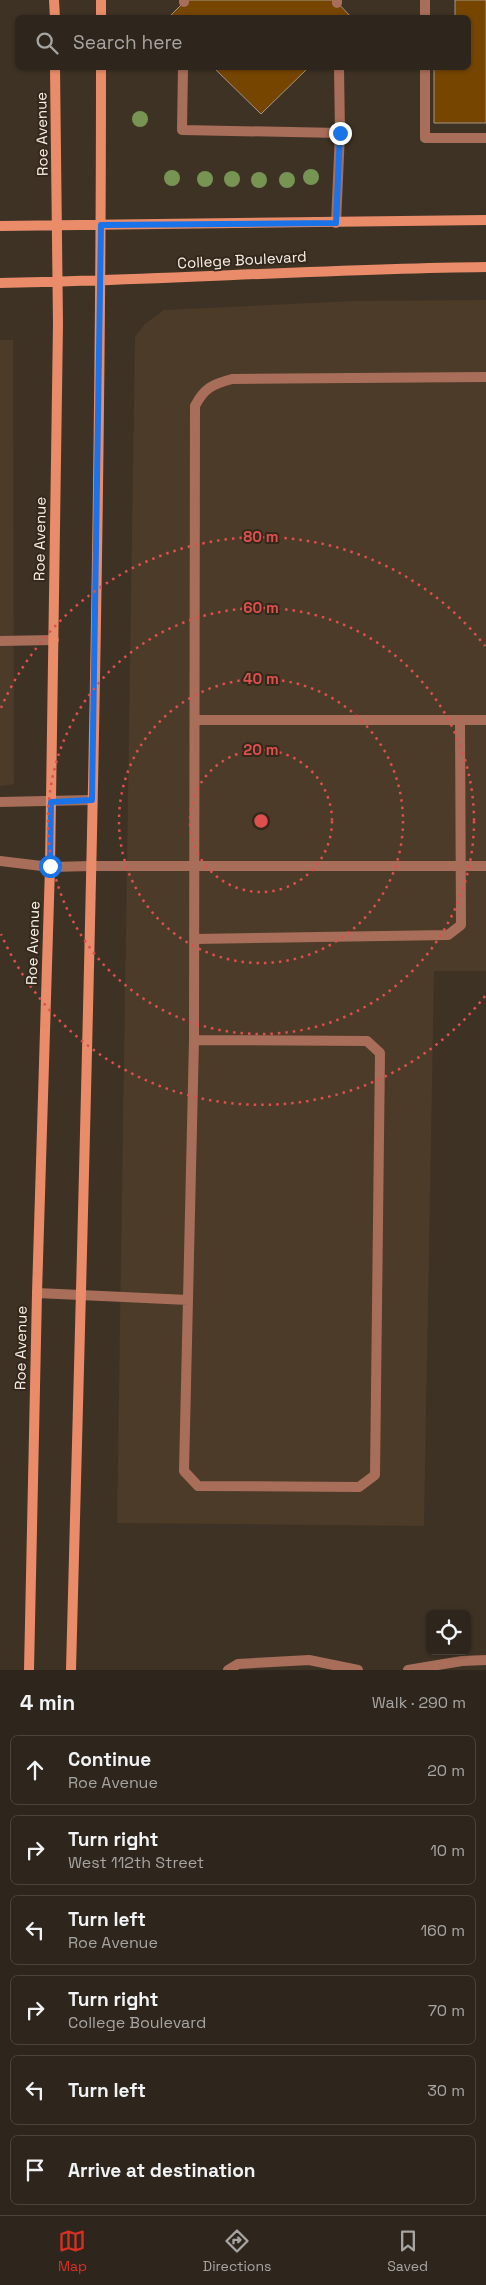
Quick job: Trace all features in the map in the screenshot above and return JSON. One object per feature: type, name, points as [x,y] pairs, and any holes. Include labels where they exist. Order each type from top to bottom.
[{"type":"main road","points":[[54,0],[55,15]]},
{"type":"main road","points":[[101,0],[101,15]]},
{"type":"main road","name":"Roe Avenue","points":[[29,1670],[54,640],[58,282],[56,70]]},
{"type":"main road","points":[[71,1670],[92,866],[101,225],[101,70]]},
{"type":"main road","points":[[0,226],[486,220]]},
{"type":"main road","name":"College Boulevard","points":[[0,283],[100,281],[384,268],[486,267]]},
{"type":"street","points":[[424,0],[425,15]]},
{"type":"street","points":[[183,70],[182,130],[340,133]]},
{"type":"street","points":[[336,223],[340,133],[339,70]]},
{"type":"street","points":[[425,70],[425,138],[486,138]]},
{"type":"street","points":[[194,1040],[368,1041],[380,1053],[376,1474],[359,1487],[198,1486],[184,1471],[194,1040],[195,406],[202,393],[212,384],[232,379],[486,377]]},
{"type":"street","points":[[0,641],[54,640]]},
{"type":"street","points":[[196,720],[486,720]]},
{"type":"street","points":[[195,939],[448,935],[461,925],[460,720]]},
{"type":"street","points":[[0,802],[92,800]]},
{"type":"street","points":[[0,861],[50,866],[486,866]]},
{"type":"street","points":[[37,1293],[188,1300]]},
{"type":"street","points":[[228,1670],[238,1664],[309,1660],[358,1670]]},
{"type":"street","points":[[408,1670],[462,1660],[486,1660]]},
{"type":"shaded area","points":[[486,300],[486,971],[434,971],[424,1526],[117,1523],[135,337],[145,324],[164,310],[355,301]]},
{"type":"shaded area","points":[[0,340],[13,340],[14,784],[0,786]]},
{"type":"building","points":[[186,0],[335,0],[349,15],[171,15]]},
{"type":"building","points":[[455,0],[486,0],[486,123],[434,123],[434,70],[471,70],[471,15],[455,15]]},
{"type":"building","points":[[216,70],[306,70],[261,114]]},
{"type":"route","points":[[50,866],[51,802],[92,800],[101,225],[336,223],[340,133]]}]
